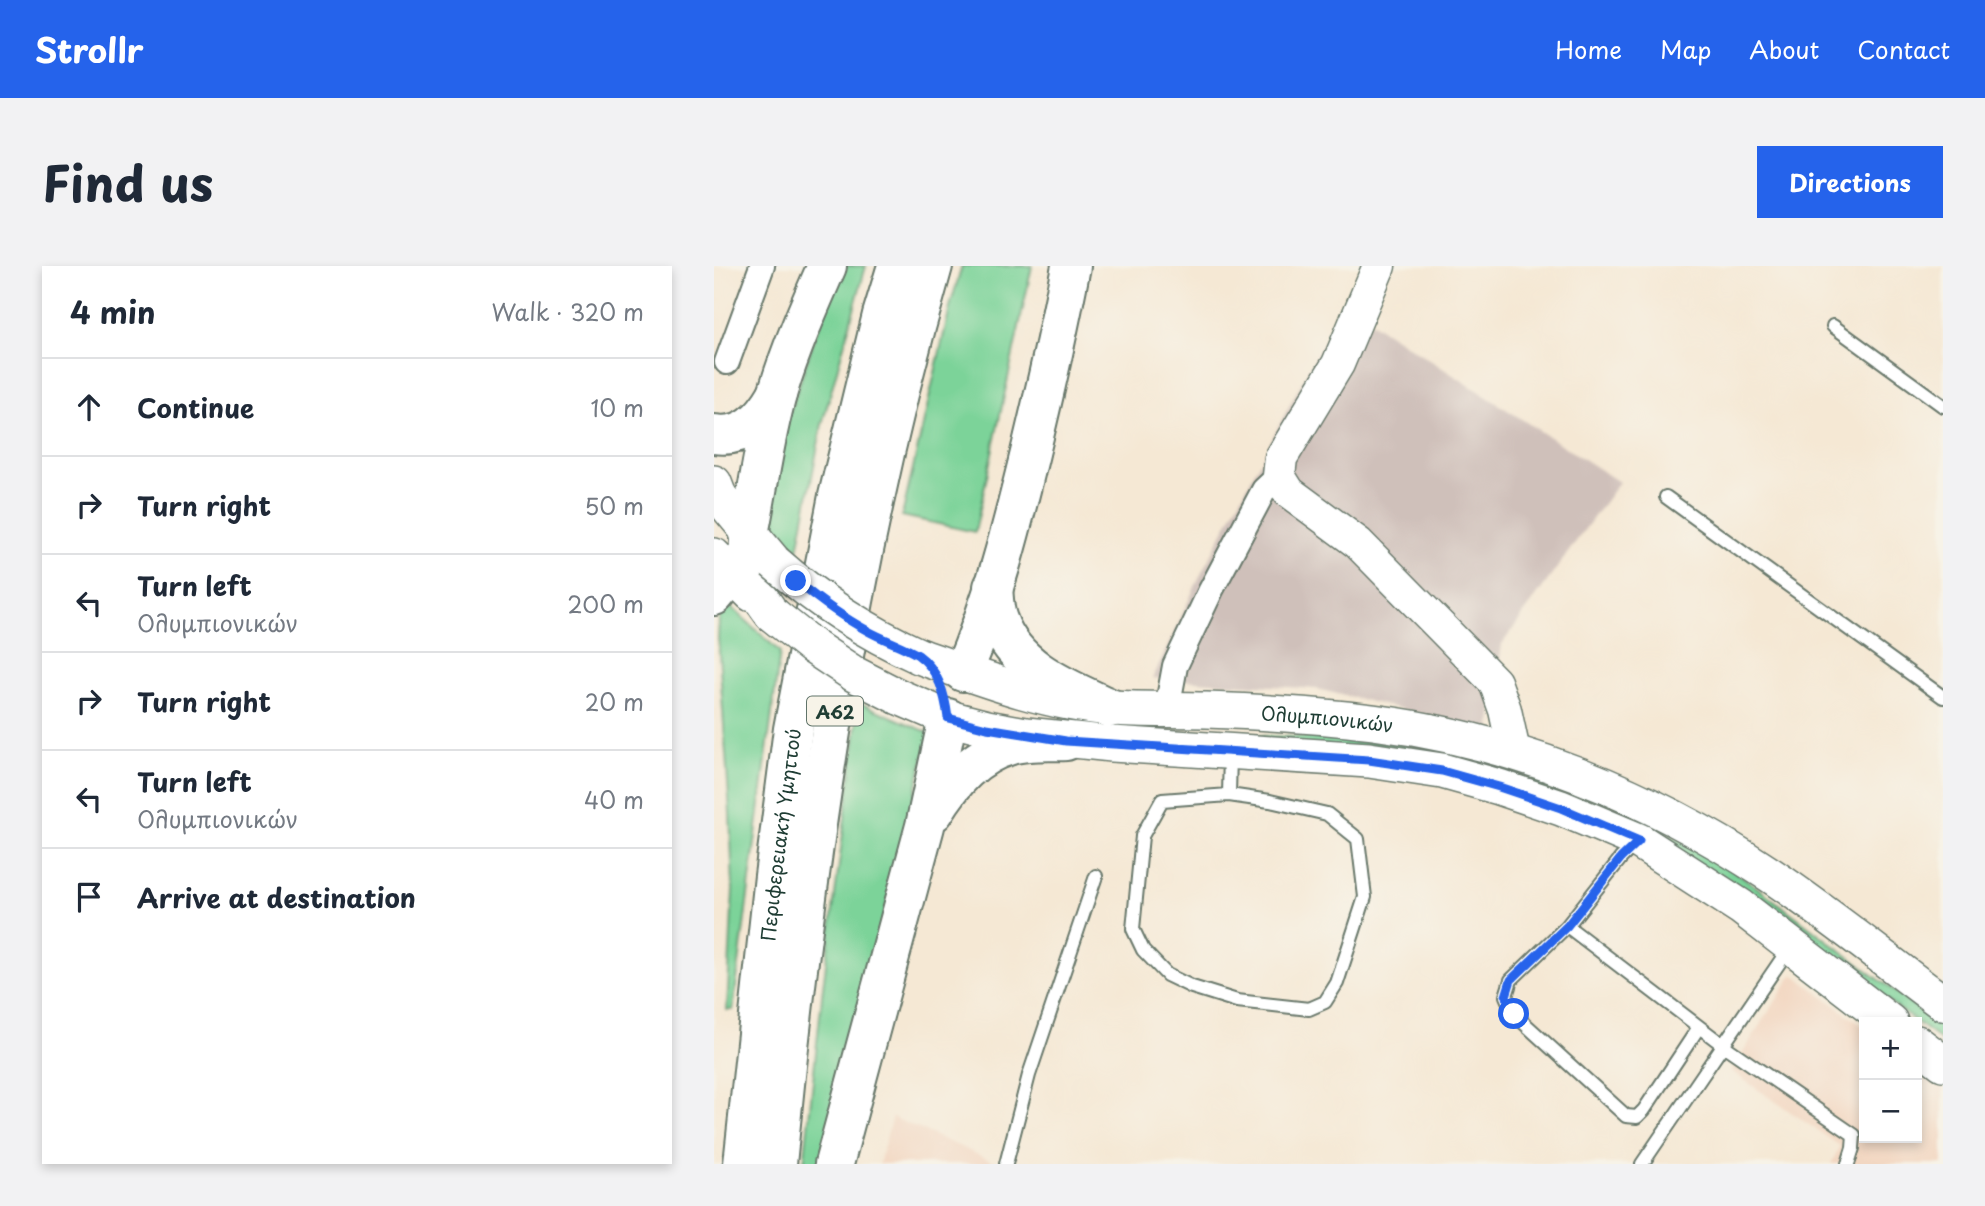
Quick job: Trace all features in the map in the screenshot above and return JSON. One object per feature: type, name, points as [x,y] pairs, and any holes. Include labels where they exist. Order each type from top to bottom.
[{"type":"highway","points":[[738,565],[778,392],[801,326],[827,266]]},
{"type":"highway","name":"Περιφερειακή Υμηττού","points":[[743,1164],[793,729],[838,496],[882,315],[897,266]]},
{"type":"highway","name":"Περιφερειακή Υμηττού","points":[[777,1164],[788,1049],[827,756],[867,535],[914,334],[933,266]]},
{"type":"highway","points":[[834,1164],[925,826],[952,694],[993,587],[1016,513],[1056,344],[1071,266]]},
{"type":"highway","points":[[714,434],[732,433],[756,423],[778,392]]},
{"type":"highway","points":[[993,587],[997,619],[1014,649],[1031,667],[1055,682],[1110,708]]},
{"type":"highway","points":[[925,826],[947,791],[970,765],[982,757],[1013,744],[1066,741]]},
{"type":"main road","name":"Ολυμπιονικών","points":[[714,483],[738,565],[811,593],[867,631],[919,656],[952,694],[987,728],[1066,741],[1369,760],[1442,771],[1499,787],[1536,799],[1639,841],[1741,907],[1883,1017]]},
{"type":"main road","points":[[738,565],[772,614],[812,646],[854,674],[899,698],[923,699],[952,694]]},
{"type":"main road","name":"Ολυμπιονικών","points":[[952,694],[1035,694],[1110,708],[1299,714],[1375,722],[1514,752],[1581,775],[1656,808],[1719,844],[1768,873],[1809,902],[1943,1003]]},
{"type":"main road","points":[[1922,1047],[1943,1063]]},
{"type":"street","points":[[727,362],[762,266]]},
{"type":"street","points":[[1380,266],[1338,364],[1280,458],[1279,476],[1289,492],[1358,543],[1495,682],[1505,710],[1514,752]]},
{"type":"street","points":[[1167,709],[1175,666],[1211,590],[1264,491],[1279,476]]},
{"type":"lane","points":[[1833,327],[1943,407]]},
{"type":"lane","points":[[1666,497],[1943,697]]},
{"type":"lane","points":[[1229,795],[1230,751]]},
{"type":"lane","points":[[1229,795],[1327,814],[1358,839],[1365,897],[1337,983],[1325,1002],[1309,1009],[1237,1001],[1192,987],[1167,975],[1143,950],[1133,929],[1142,836],[1162,800],[1229,795]]},
{"type":"lane","points":[[1639,841],[1621,858],[1567,926],[1511,980],[1506,996],[1514,1014],[1626,1116],[1637,1116],[1644,1110],[1699,1027]]},
{"type":"lane","points":[[1006,1164],[1029,1075],[1096,876]]},
{"type":"lane","points":[[1567,926],[1723,1045],[1854,1135],[1853,1149],[1847,1164]]},
{"type":"lane","points":[[1642,1164],[1791,947]]},
{"type":"shaded area","points":[[1344,308],[1371,322],[1619,482],[1502,644],[1490,730],[1317,689],[1153,678],[1199,578],[1307,372]]},
{"type":"shaded area","points":[[1793,974],[1859,1023],[1859,1143],[1922,1143],[1922,1070],[1943,1086],[1943,1164],[1831,1164],[1840,1146],[1731,1071]]},
{"type":"shaded area","points":[[892,1117],[999,1164],[879,1164]]},
{"type":"green space","points":[[839,266],[866,266],[822,424],[798,550],[767,521],[776,453]]},
{"type":"green space","points":[[962,266],[1032,266],[975,532],[902,516]]},
{"type":"green space","points":[[726,602],[780,652],[733,1010],[727,1010],[733,890],[718,638],[719,619]]},
{"type":"green space","points":[[860,703],[930,733],[821,1164],[804,1164],[823,987]]},
{"type":"green space","points":[[1210,734],[1332,738],[1430,749],[1577,794],[1668,834],[1738,873],[1943,1028],[1943,1042],[1922,1026],[1922,1017],[1910,1017],[1767,909],[1618,820]]},
{"type":"route","points":[[796,581],[842,616],[919,656],[935,674],[944,691],[948,718],[987,728],[1066,741],[1296,754],[1369,760],[1442,771],[1561,808],[1639,841],[1621,858],[1567,926],[1511,980],[1506,996],[1514,1014]]}]
